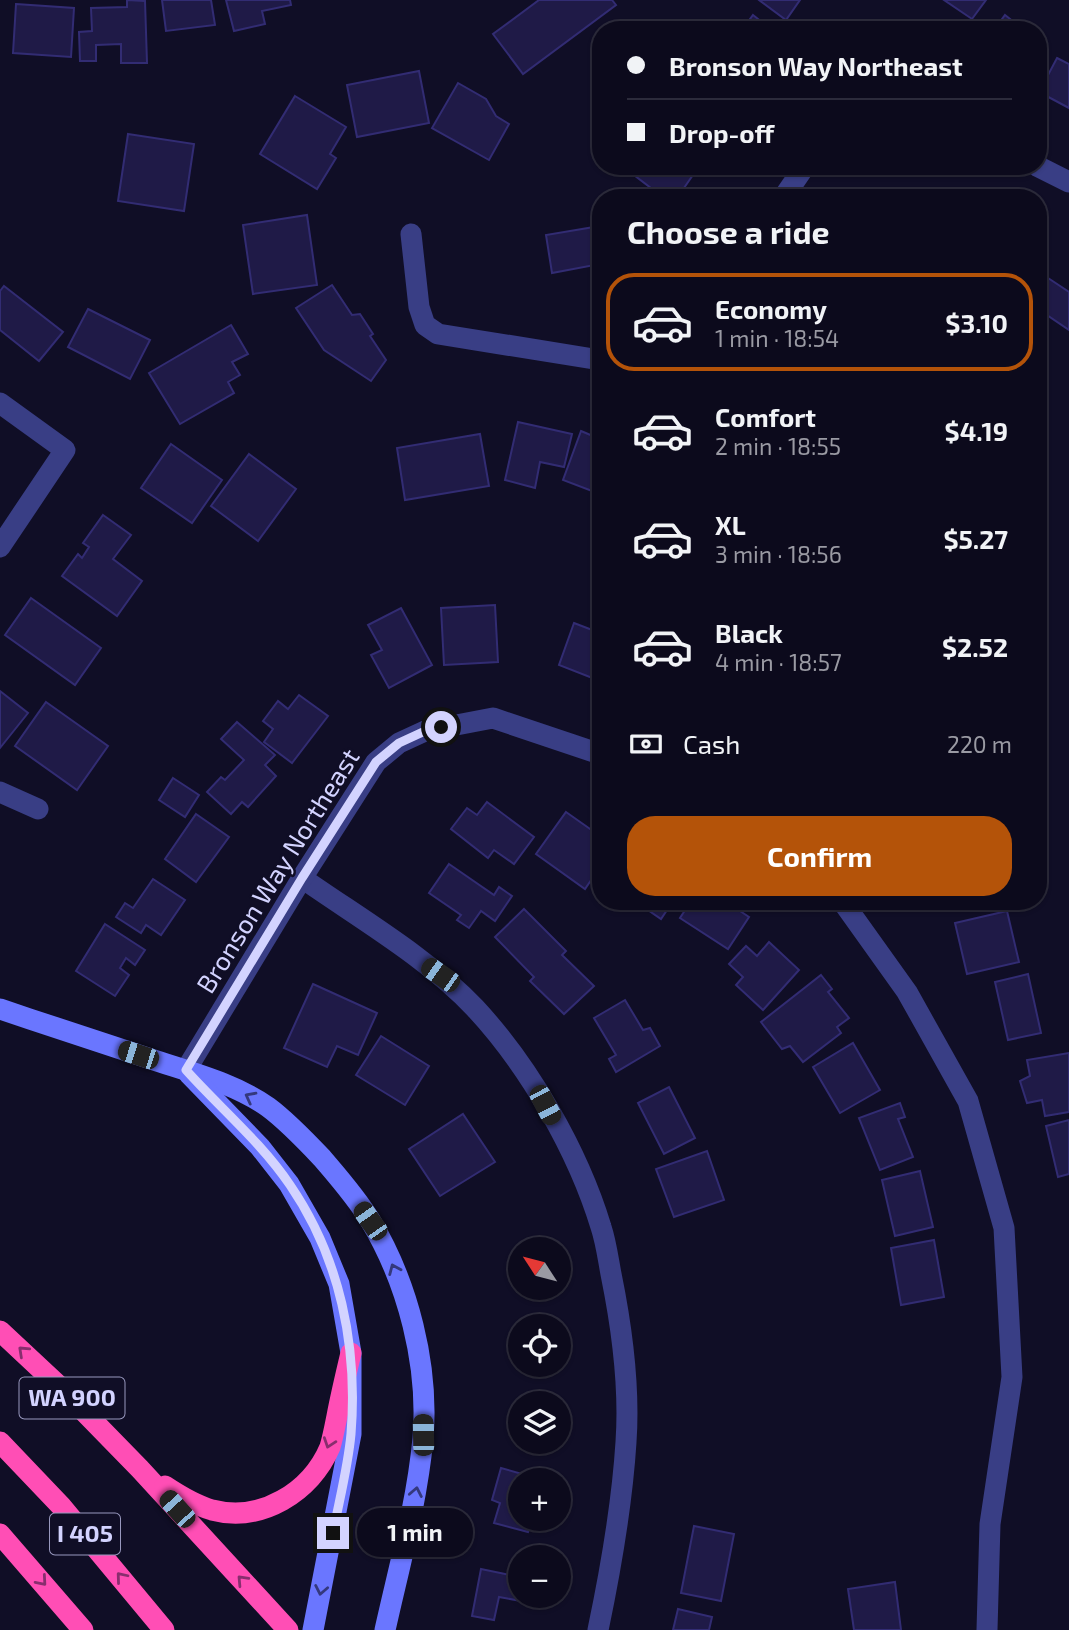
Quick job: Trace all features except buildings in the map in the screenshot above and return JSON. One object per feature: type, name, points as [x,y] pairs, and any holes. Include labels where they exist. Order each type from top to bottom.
[{"type":"highway","name":"WA 900","points":[[0,1331],[60,1387],[140,1469],[288,1630]]},
{"type":"highway","points":[[140,1469],[185,1499],[213,1510],[238,1513],[260,1510],[282,1502],[305,1484],[317,1470],[330,1446],[351,1353]]},
{"type":"highway","name":"I 405","points":[[0,1442],[61,1506],[164,1630]]},
{"type":"highway","name":"I 405","points":[[0,1534],[83,1630]]},
{"type":"main road","points":[[0,1009],[186,1070],[238,1091],[268,1107],[306,1141],[345,1184],[370,1221],[397,1275],[410,1317],[421,1374],[423,1435],[417,1488],[385,1630]]},
{"type":"main road","points":[[186,1070],[260,1147],[289,1184],[308,1213],[339,1284],[351,1353],[351,1434],[313,1630]]},
{"type":"street","points":[[1047,171],[1069,182]]},
{"type":"street","points":[[411,234],[419,307],[425,325],[438,334],[592,359]]},
{"type":"street","points":[[0,402],[65,450],[0,547]]},
{"type":"street","name":"Bronson Way Northeast","points":[[186,1070],[376,762],[399,743],[425,731],[493,718],[592,751]]},
{"type":"street","points":[[0,792],[38,809]]},
{"type":"street","points":[[302,878],[440,975],[475,1009],[506,1047],[545,1105],[576,1163],[597,1215],[618,1309],[626,1377],[626,1441],[611,1566],[598,1630]]},
{"type":"street","points":[[848,910],[907,992],[968,1101],[1004,1228],[1012,1377],[990,1524],[987,1630]]},
{"type":"route","points":[[333,1533],[351,1434],[351,1353],[339,1284],[308,1213],[289,1184],[260,1147],[186,1070],[376,762],[399,743],[441,727]]}]
